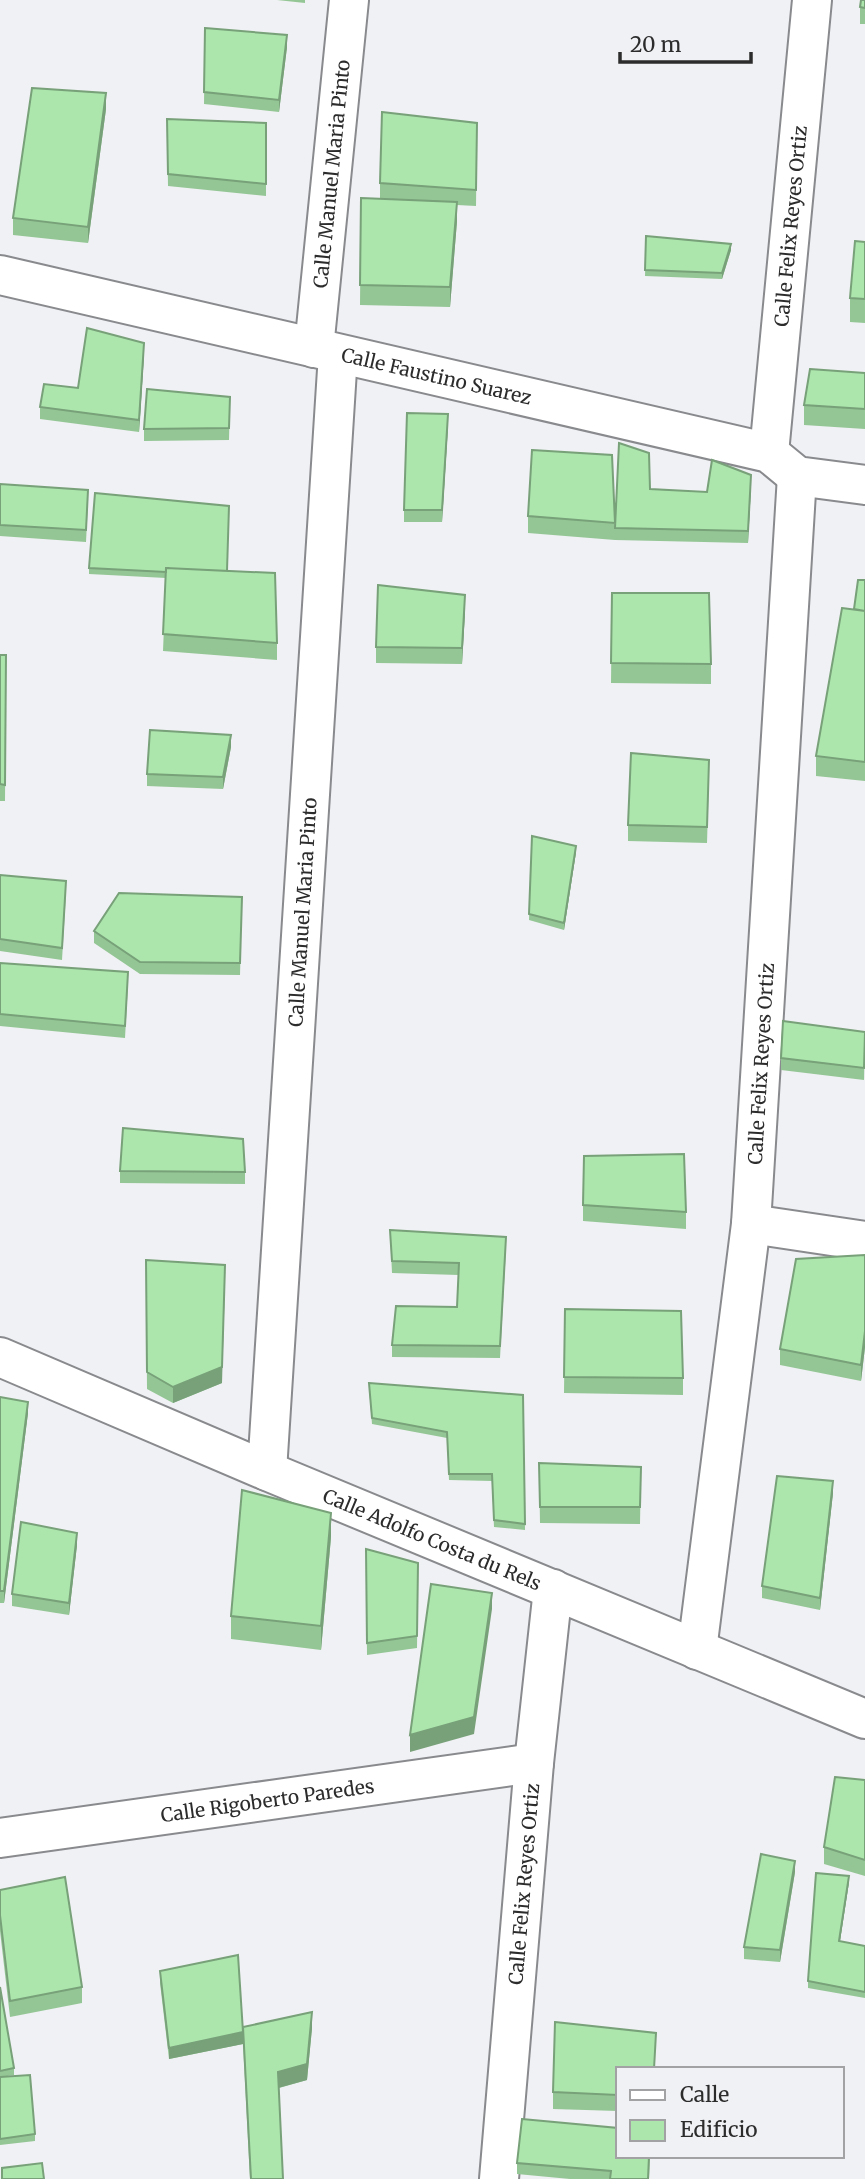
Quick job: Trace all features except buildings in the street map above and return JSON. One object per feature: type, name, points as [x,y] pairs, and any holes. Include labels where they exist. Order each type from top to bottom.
[{"type":"street","name":"Calle Manuel Maria Pinto","points":[[267,1471],[326,351],[349,0]]},
{"type":"street","name":"Calle Felix Reyes Ortiz","points":[[697,1650],[751,1224],[783,464],[811,0]]},
{"type":"street","name":"Calle Faustino Suarez","points":[[0,275],[326,351],[865,485]]},
{"type":"street","points":[[751,1224],[865,1241]]},
{"type":"street","name":"Calle Adolfo Costa du Rels","points":[[0,1357],[865,1719]]},
{"type":"street","name":"Calle Felix Reyes Ortiz","points":[[499,2179],[534,1763],[554,1589]]},
{"type":"street","name":"Calle Rigoberto Paredes","points":[[0,1838],[534,1763]]}]
